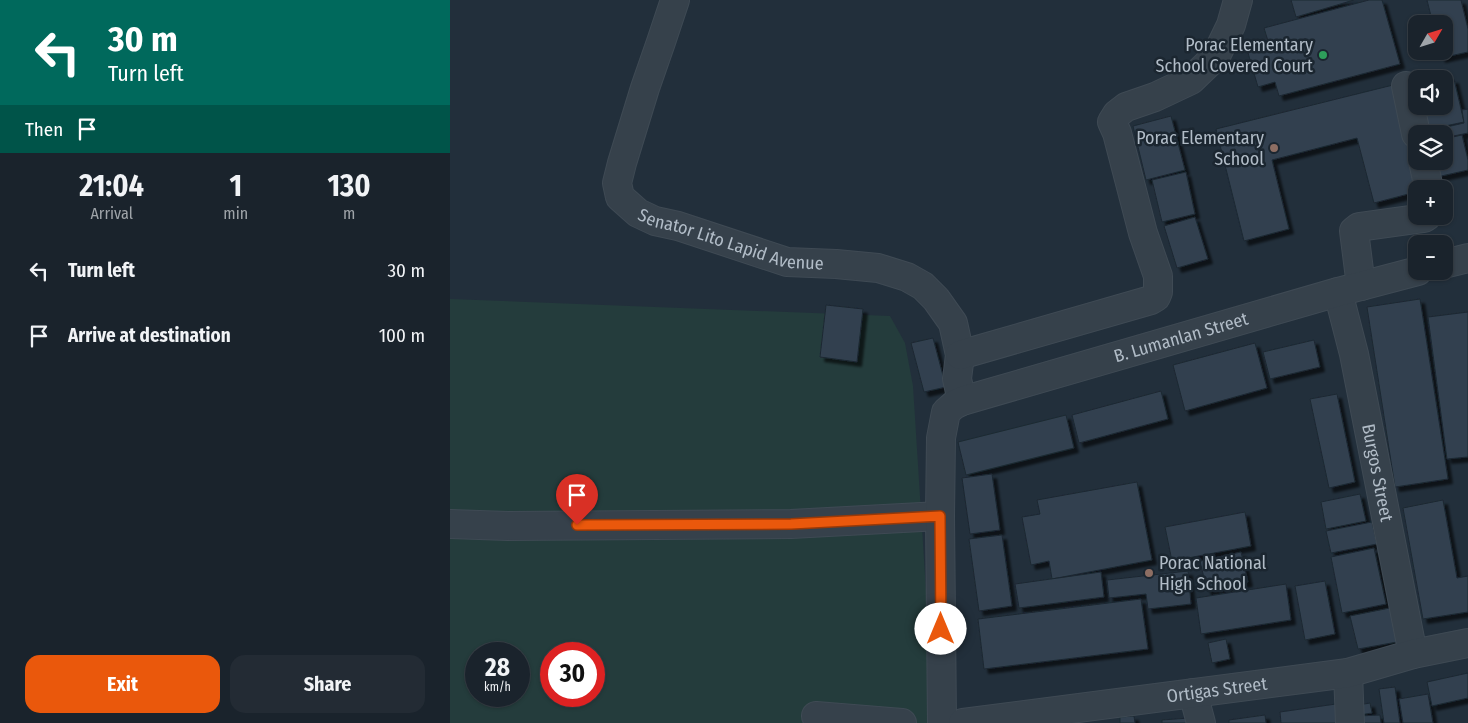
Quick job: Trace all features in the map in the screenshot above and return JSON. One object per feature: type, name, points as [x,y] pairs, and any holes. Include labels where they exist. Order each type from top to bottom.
[{"type":"street","name":"Senator Lito Lapid Avenue","points":[[675,0],[622,164],[618,183],[620,197],[638,213],[655,221],[678,226],[787,262],[878,268],[907,277],[923,286],[954,322],[960,355],[954,406]]},
{"type":"street","points":[[960,355],[1156,297],[1158,292],[1158,276],[1143,233],[1117,133],[1112,122],[1117,114],[1126,107],[1155,97],[1191,80],[1216,56],[1231,25],[1238,0]]},
{"type":"street","points":[[1406,86],[1414,125]]},
{"type":"street","name":"Burgos Street","points":[[1408,220],[1359,227],[1354,231],[1349,289],[1354,354],[1413,654]]},
{"type":"street","points":[[1453,262],[1468,258]]},
{"type":"street","name":"B. Lumanlan Street","points":[[954,406],[1349,289],[1408,274]]},
{"type":"street","points":[[942,723],[941,438],[954,406]]},
{"type":"street","points":[[450,524],[508,526],[791,524],[940,516]]},
{"type":"street","name":"Ortigas Street","points":[[963,723],[1348,673],[1413,654],[1468,643]]},
{"type":"street","points":[[1348,673],[1350,723]]},
{"type":"street","points":[[1193,693],[1201,723]]},
{"type":"street","points":[[816,716],[902,723]]},
{"type":"green space","points":[[450,299],[890,316],[905,343],[913,386],[929,638],[929,723],[450,723]]},
{"type":"building","points":[[1291,0],[1354,0],[1296,17]]},
{"type":"building","name":"Porac Elementary School Covered Court","points":[[1369,0],[1382,0],[1400,64],[1279,96],[1275,82],[1258,87],[1246,46],[1268,41],[1264,28]]},
{"type":"building","points":[[1427,0],[1461,0],[1468,29],[1468,52],[1453,55],[1453,15],[1431,15]]},
{"type":"building","points":[[1453,79],[1464,122],[1450,125],[1425,125],[1423,115],[1453,115]]},
{"type":"building","points":[[1393,85],[1408,143],[1408,170],[1415,170],[1418,180],[1408,180],[1408,194],[1374,203],[1357,138],[1272,160],[1289,229],[1244,241],[1216,129]]},
{"type":"building","points":[[1468,109],[1468,133],[1453,136],[1453,126],[1464,123],[1462,110]]},
{"type":"building","points":[[1171,116],[1185,170],[1146,180],[1133,126]]},
{"type":"building","points":[[1462,135],[1468,160],[1468,170],[1437,177],[1435,170],[1453,170],[1453,137]]},
{"type":"building","points":[[1186,172],[1195,214],[1162,222],[1152,180]]},
{"type":"building","points":[[1195,217],[1208,259],[1177,268],[1164,226]]},
{"type":"building","points":[[1420,299],[1448,479],[1395,487],[1367,307]]},
{"type":"building","points":[[826,305],[863,309],[857,362],[820,357]]},
{"type":"building","points":[[1468,312],[1468,457],[1447,459],[1428,317]]},
{"type":"building","points":[[933,338],[946,387],[924,392],[911,343]]},
{"type":"building","points":[[1314,340],[1320,367],[1270,379],[1263,352]]},
{"type":"building","points":[[1255,343],[1267,388],[1185,411],[1173,365]]},
{"type":"building","points":[[1161,391],[1168,419],[1079,443],[1072,415]]},
{"type":"building","points":[[1337,394],[1355,482],[1329,488],[1310,399]]},
{"type":"building","points":[[1066,415],[1074,448],[966,475],[958,442]]},
{"type":"building","points":[[992,474],[1000,530],[970,534],[962,478]]},
{"type":"building","points":[[1137,482],[1152,560],[1052,579],[1049,561],[1031,565],[1022,517],[1040,514],[1037,500]]},
{"type":"building","points":[[1360,494],[1366,521],[1326,529],[1321,502]]},
{"type":"building","points":[[1443,500],[1457,578],[1468,576],[1468,612],[1423,619],[1403,508]]},
{"type":"building","points":[[1245,512],[1251,546],[1172,561],[1165,527]]},
{"type":"building","points":[[1372,522],[1377,544],[1331,553],[1326,531]]},
{"type":"building","points":[[1002,535],[1012,606],[979,611],[969,539]]},
{"type":"building","points":[[1374,548],[1386,604],[1342,613],[1331,557]]},
{"type":"building","points":[[1241,552],[1248,582],[1207,591],[1200,561]]},
{"type":"building","points":[[1188,571],[1191,604],[1148,609],[1146,594],[1109,598],[1107,580]]},
{"type":"building","points":[[1101,572],[1104,597],[1019,608],[1015,584]]},
{"type":"building","points":[[1325,581],[1335,634],[1305,640],[1295,586]]},
{"type":"building","points":[[1286,584],[1291,620],[1201,634],[1196,598]]},
{"type":"building","points":[[1141,599],[1148,649],[984,669],[978,619]]},
{"type":"building","points":[[1390,608],[1397,642],[1358,649],[1350,616]]},
{"type":"building","points":[[1226,639],[1230,659],[1212,663],[1208,643]]},
{"type":"building","points":[[1468,673],[1468,698],[1432,706],[1427,682]]},
{"type":"building","points":[[1395,687],[1400,723],[1384,723],[1379,689]]},
{"type":"building","points":[[1428,694],[1433,723],[1403,723],[1399,699]]},
{"type":"building","points":[[1370,703],[1372,713],[1359,715],[1358,705]]},
{"type":"building","points":[[1336,704],[1339,723],[1281,723],[1280,712]]},
{"type":"building","points":[[1265,715],[1266,723],[1229,723],[1229,720]]},
{"type":"building","points":[[1380,715],[1381,723],[1360,723],[1359,716]]},
{"type":"building","points":[[1134,716],[1135,723],[1120,723],[1120,717]]},
{"type":"building","points":[[1189,718],[1189,723],[1162,723],[1162,720]]},
{"type":"place","name":"Porac Elementary School Covered Court","points":[[1323,55]]},
{"type":"place","name":"Porac Elementary School","points":[[1274,148]]},
{"type":"place","name":"Porac National High School","points":[[1149,573]]},
{"type":"route","points":[[577,525],[791,524],[940,516],[941,629]]}]
